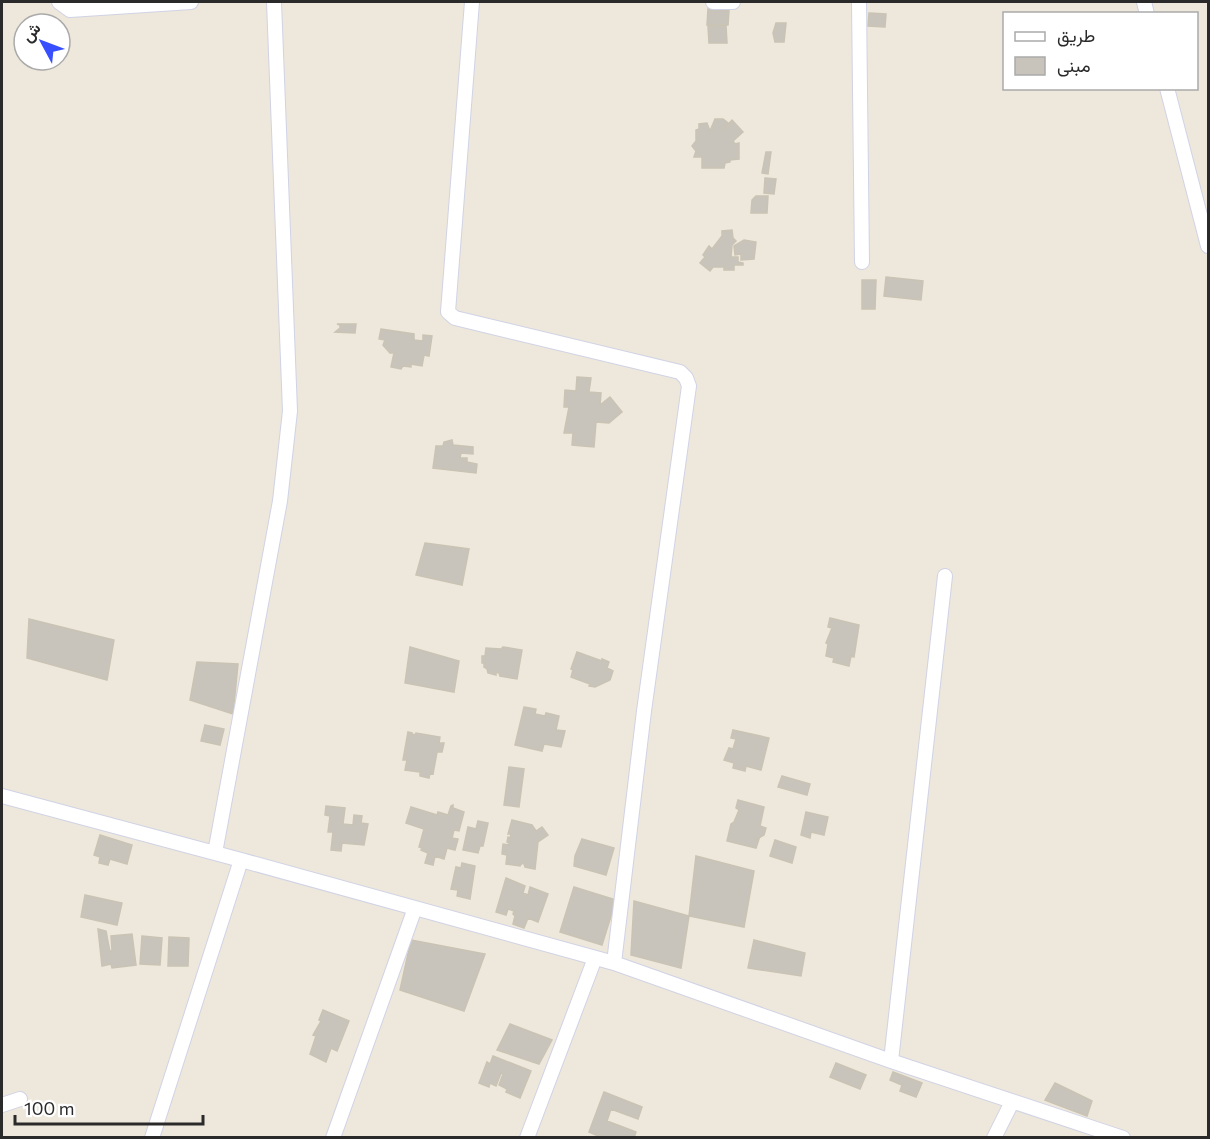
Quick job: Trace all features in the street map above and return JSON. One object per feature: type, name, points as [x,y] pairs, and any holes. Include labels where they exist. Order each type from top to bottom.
[{"type":"street","points":[[59,2],[70,10],[191,2]]},
{"type":"street","points":[[215,853],[280,501],[290,411],[274,2]]},
{"type":"street","points":[[472,2],[448,312],[455,318],[680,372],[687,378],[689,386],[644,711],[614,963]]},
{"type":"street","points":[[713,2],[733,2]]},
{"type":"street","points":[[859,2],[862,262]]},
{"type":"street","points":[[1168,90],[1209,246]]},
{"type":"street","points":[[891,1061],[945,576]]},
{"type":"street","points":[[2,796],[614,963],[891,1061],[1123,1137]]},
{"type":"street","points":[[152,1137],[241,860]]},
{"type":"street","points":[[333,1137],[415,908]]},
{"type":"street","points":[[526,1137],[595,958]]},
{"type":"street","points":[[2,1105],[20,1099]]},
{"type":"street","points":[[994,1137],[1012,1102]]},
{"type":"building","points":[[708,9],[729,10],[728,25],[707,25]]},
{"type":"building","points":[[869,13],[886,14],[885,27],[868,26]]},
{"type":"building","points":[[776,23],[786,23],[784,42],[775,42],[773,33]]},
{"type":"building","points":[[708,26],[726,26],[727,43],[709,43]]},
{"type":"building","points":[[715,119],[723,119],[728,123],[722,131],[732,120],[743,132],[733,141],[735,144],[739,143],[739,159],[725,163],[724,168],[702,168],[702,157],[694,157],[696,151],[692,146],[696,141],[696,130],[699,129],[699,124],[707,123],[710,131]]},
{"type":"building","points":[[766,152],[771,152],[768,174],[762,173]]},
{"type":"building","points":[[765,178],[776,179],[774,194],[764,193]]},
{"type":"building","points":[[756,196],[768,196],[767,213],[751,213],[752,200]]},
{"type":"building","points":[[732,230],[736,241],[732,245],[731,257],[738,257],[738,262],[743,265],[734,265],[734,270],[713,267],[710,271],[700,263],[705,257],[703,255],[709,246],[712,249],[722,236],[722,231]]},
{"type":"building","points":[[744,240],[756,242],[754,259],[741,260],[741,254],[735,255],[734,246]]},
{"type":"building","points":[[886,277],[923,281],[921,300],[884,296]]},
{"type":"building","points":[[862,280],[876,280],[875,309],[862,309]]},
{"type":"building","points":[[337,324],[356,324],[355,333],[335,332],[340,328]]},
{"type":"building","points":[[381,329],[414,334],[414,340],[423,341],[423,335],[432,336],[429,356],[424,355],[422,366],[411,364],[411,367],[403,366],[401,369],[391,367],[394,353],[390,353],[383,345],[385,340],[379,339]]},
{"type":"building","points":[[577,377],[591,378],[589,392],[601,393],[600,405],[610,397],[622,412],[609,423],[596,422],[594,447],[572,445],[573,433],[564,433],[569,407],[564,407],[565,390],[576,391]]},
{"type":"building","points":[[452,440],[453,445],[473,447],[473,454],[461,453],[460,458],[467,458],[467,462],[477,464],[476,473],[433,468],[436,446],[443,446],[444,442]]},
{"type":"building","points":[[425,543],[469,549],[462,585],[416,575]]},
{"type":"building","points":[[830,618],[859,625],[854,657],[851,656],[849,666],[833,662],[834,658],[826,656],[828,644],[826,643],[832,628],[828,627]]},
{"type":"building","points":[[29,619],[114,640],[107,680],[27,658]]},
{"type":"building","points":[[410,647],[459,661],[454,692],[405,683]]},
{"type":"building","points":[[503,647],[522,650],[517,679],[500,676],[496,672],[496,675],[488,673],[482,663],[482,656],[485,656],[486,648],[501,649]]},
{"type":"building","points":[[577,652],[609,662],[607,668],[613,671],[610,680],[595,687],[571,677],[573,670],[571,669]]},
{"type":"building","points":[[197,662],[238,664],[233,714],[190,700]]},
{"type":"building","points":[[524,707],[536,709],[535,714],[545,716],[546,713],[559,716],[556,730],[565,731],[561,747],[544,744],[542,751],[515,745]]},
{"type":"building","points":[[205,725],[224,729],[220,745],[201,741]]},
{"type":"building","points":[[733,730],[769,738],[761,770],[746,766],[745,771],[733,768],[734,763],[724,760],[729,748],[733,749],[736,739],[731,738]]},
{"type":"building","points":[[408,732],[414,736],[416,733],[440,737],[439,743],[444,743],[442,752],[437,752],[433,774],[430,773],[429,778],[420,776],[420,772],[405,770],[407,760],[403,760]]},
{"type":"building","points":[[509,767],[524,769],[519,807],[504,805]]},
{"type":"building","points":[[782,776],[810,784],[807,795],[778,787]]},
{"type":"building","points":[[738,800],[764,807],[760,826],[766,828],[764,835],[757,839],[759,839],[756,848],[727,841],[731,824],[739,810],[736,808]]},
{"type":"building","points":[[453,805],[453,808],[464,812],[459,831],[454,830],[452,838],[458,839],[455,850],[447,848],[444,859],[435,856],[433,865],[425,863],[428,853],[419,847],[424,829],[406,823],[411,807],[437,815],[438,812],[448,815]]},
{"type":"building","points":[[326,806],[345,808],[343,824],[353,825],[354,815],[362,816],[361,823],[368,824],[364,845],[342,843],[341,851],[331,850],[333,832],[328,832],[330,816],[325,815]]},
{"type":"building","points":[[806,812],[828,817],[824,835],[811,832],[810,838],[801,835]]},
{"type":"building","points":[[512,820],[532,825],[536,831],[542,827],[548,835],[538,842],[535,869],[525,867],[522,863],[520,866],[506,864],[507,855],[502,854],[503,844],[509,845],[507,842],[511,834],[508,834]]},
{"type":"building","points":[[478,821],[488,823],[483,846],[480,846],[478,853],[463,850],[468,827],[476,829]]},
{"type":"building","points":[[100,835],[132,845],[127,864],[110,859],[108,865],[99,863],[100,857],[94,855]]},
{"type":"building","points":[[582,839],[614,848],[606,875],[574,866],[575,856]]},
{"type":"building","points":[[775,840],[796,847],[792,863],[770,856]]},
{"type":"building","points":[[696,856],[754,871],[744,927],[689,916]]},
{"type":"building","points":[[462,863],[475,866],[470,899],[457,896],[458,890],[451,889],[456,867],[461,868]]},
{"type":"building","points":[[506,878],[525,886],[523,893],[528,895],[530,887],[548,894],[538,922],[528,918],[524,928],[513,924],[514,911],[508,909],[506,915],[496,912]]},
{"type":"building","points":[[574,887],[616,900],[602,945],[560,932]]},
{"type":"building","points":[[85,895],[122,903],[117,925],[81,917]]},
{"type":"building","points":[[634,901],[689,916],[681,968],[631,955]]},
{"type":"building","points":[[98,929],[106,931],[110,952],[112,950],[111,936],[132,934],[136,965],[112,968],[111,964],[102,966]]},
{"type":"building","points":[[142,936],[162,938],[160,965],[140,964]]},
{"type":"building","points":[[169,937],[189,938],[188,966],[168,966]]},
{"type":"building","points":[[411,940],[485,954],[464,1011],[400,990]]},
{"type":"building","points":[[754,940],[805,953],[801,976],[748,968]]},
{"type":"building","points":[[323,1010],[349,1021],[337,1051],[331,1048],[326,1062],[310,1054],[316,1036],[313,1035],[321,1021],[319,1020]]},
{"type":"building","points":[[510,1024],[552,1040],[539,1064],[497,1050]]},
{"type":"building","points":[[493,1056],[531,1071],[520,1098],[506,1092],[507,1089],[499,1085],[503,1074],[501,1073],[496,1086],[490,1083],[489,1087],[479,1083],[487,1062],[490,1064]]},
{"type":"building","points":[[836,1063],[866,1075],[860,1089],[830,1077]]},
{"type":"building","points":[[893,1072],[922,1083],[916,1097],[900,1091],[902,1085],[890,1080]]},
{"type":"building","points":[[1055,1083],[1092,1101],[1087,1116],[1045,1100]]},
{"type":"building","points":[[604,1092],[642,1107],[638,1119],[611,1109],[607,1121],[636,1132],[634,1138],[603,1138],[589,1132]]}]
